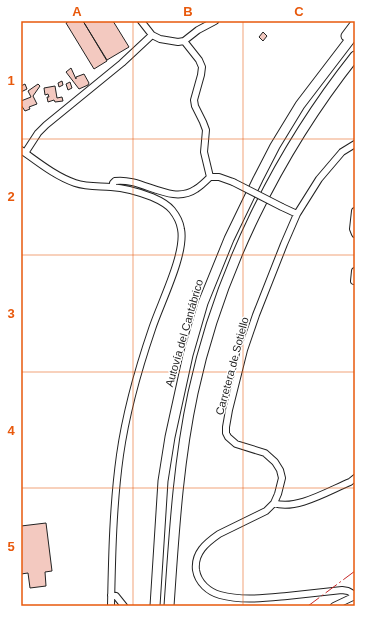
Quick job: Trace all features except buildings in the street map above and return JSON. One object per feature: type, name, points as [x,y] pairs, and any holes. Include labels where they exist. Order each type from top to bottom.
[{"type":"highway","points":[[300,105],[312,82],[355,24]]},
{"type":"highway","name":"Autovía del Cantábrico","points":[[155,606],[163,481],[170,437],[188,355],[203,303],[229,239],[275,146],[300,105],[355,33]]},
{"type":"highway","points":[[169,606],[176,507],[185,437],[193,393],[217,308],[246,235],[271,183],[318,106],[355,56]]},
{"type":"street","points":[[141,21],[152,35],[160,39],[178,42],[184,41],[198,30],[215,21]]},
{"type":"street","points":[[111,606],[115,503],[120,454],[135,386],[152,330],[180,254],[182,240],[181,228],[172,209],[161,201],[129,190],[113,187],[81,185],[56,175],[23,151],[46,125],[92,88],[152,35]]},
{"type":"street","points":[[184,41],[199,60],[202,67],[194,100],[195,106],[206,130],[204,152],[210,177]]},
{"type":"street","points":[[113,187],[112,183],[115,181],[132,181],[166,193],[178,195],[197,189],[210,177],[219,177],[233,182],[297,214],[319,179],[342,152],[355,144]]},
{"type":"street","points":[[355,211],[353,228],[355,234]]},
{"type":"street","name":"Carretera de Sotiello","points":[[274,503],[282,478],[280,470],[275,462],[264,453],[231,441],[226,433],[226,426],[244,350],[256,314],[297,214]]},
{"type":"street","points":[[354,281],[355,271]]},
{"type":"street","points":[[355,478],[350,482],[296,504],[283,505],[274,503],[266,511],[219,534],[203,546],[198,554],[196,566],[198,579],[212,592],[220,595],[251,599],[342,590],[348,591],[355,595]]},
{"type":"street","points":[[111,595],[116,596],[124,606]]},
{"type":"street","points":[[334,606],[355,595]]},
{"type":"power","points":[[308,606],[355,571]]}]
